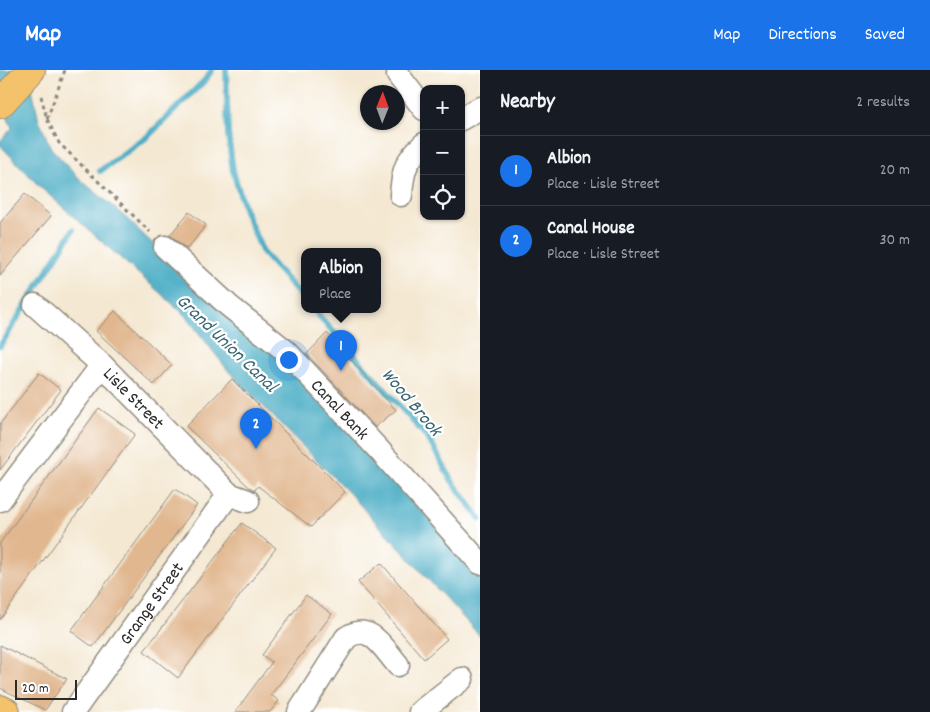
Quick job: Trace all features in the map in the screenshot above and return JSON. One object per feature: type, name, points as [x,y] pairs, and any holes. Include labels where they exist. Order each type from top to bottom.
[{"type":"main road","points":[[0,104],[35,80]]},
{"type":"main road","points":[[0,709],[6,712]]},
{"type":"street","points":[[398,75],[420,105]]},
{"type":"street","points":[[465,117],[480,108]]},
{"type":"street","points":[[401,195],[402,174],[412,155],[420,148]]},
{"type":"street","name":"Canal Bank","points":[[165,247],[229,306],[287,352],[379,450],[480,563]]},
{"type":"street","name":"Lisle Street","points":[[35,305],[102,365],[239,498]]},
{"type":"street","points":[[0,500],[102,365]]},
{"type":"street","name":"Grange Street","points":[[73,712],[239,498]]},
{"type":"street","points":[[302,707],[346,638],[354,632],[372,635],[398,664]]},
{"type":"street","points":[[420,712],[462,679]]},
{"type":"path","points":[[47,120],[65,70]]},
{"type":"path","points":[[35,80],[47,120],[59,143],[165,247]]},
{"type":"water","name":"Grand Union Canal","points":[[0,70],[28,70],[39,120],[51,148],[82,181],[122,214],[224,312],[284,359],[480,574],[480,636],[350,494],[230,373],[184,314],[40,187],[0,145],[0,141],[12,128],[0,100]]},
{"type":"building","points":[[25,194],[51,216],[0,276],[0,223]]},
{"type":"building","points":[[189,212],[206,225],[187,249],[170,235]]},
{"type":"building","points":[[115,311],[172,365],[154,385],[96,331]]},
{"type":"building","points":[[327,333],[396,410],[375,427],[307,354]]},
{"type":"building","points":[[39,373],[61,390],[0,470],[0,424]]},
{"type":"building","points":[[232,379],[345,492],[311,527],[258,486],[255,490],[249,487],[186,426]]},
{"type":"building","points":[[99,408],[135,434],[0,620],[0,543]]},
{"type":"building","points":[[175,489],[197,505],[93,647],[71,631]]},
{"type":"building","points":[[242,523],[276,548],[178,678],[144,651]]},
{"type":"building","points":[[381,563],[447,639],[424,659],[358,582]]},
{"type":"building","points":[[306,595],[332,614],[271,695],[279,701],[270,712],[235,712],[272,662],[262,655]]},
{"type":"building","points":[[0,645],[67,679],[45,710],[0,688]]},
{"type":"waterway","points":[[100,171],[147,137],[204,81],[212,70]]},
{"type":"waterway","name":"Wood Brook","points":[[226,70],[228,134],[233,171],[244,208],[263,253],[301,296]]},
{"type":"waterway","points":[[0,346],[73,230]]},
{"type":"waterway","name":"Wood Brook","points":[[317,313],[428,438],[452,481],[480,519]]},
{"type":"place","name":"Albion","points":[[341,371]]},
{"type":"place","name":"Canal House","points":[[256,449]]}]
